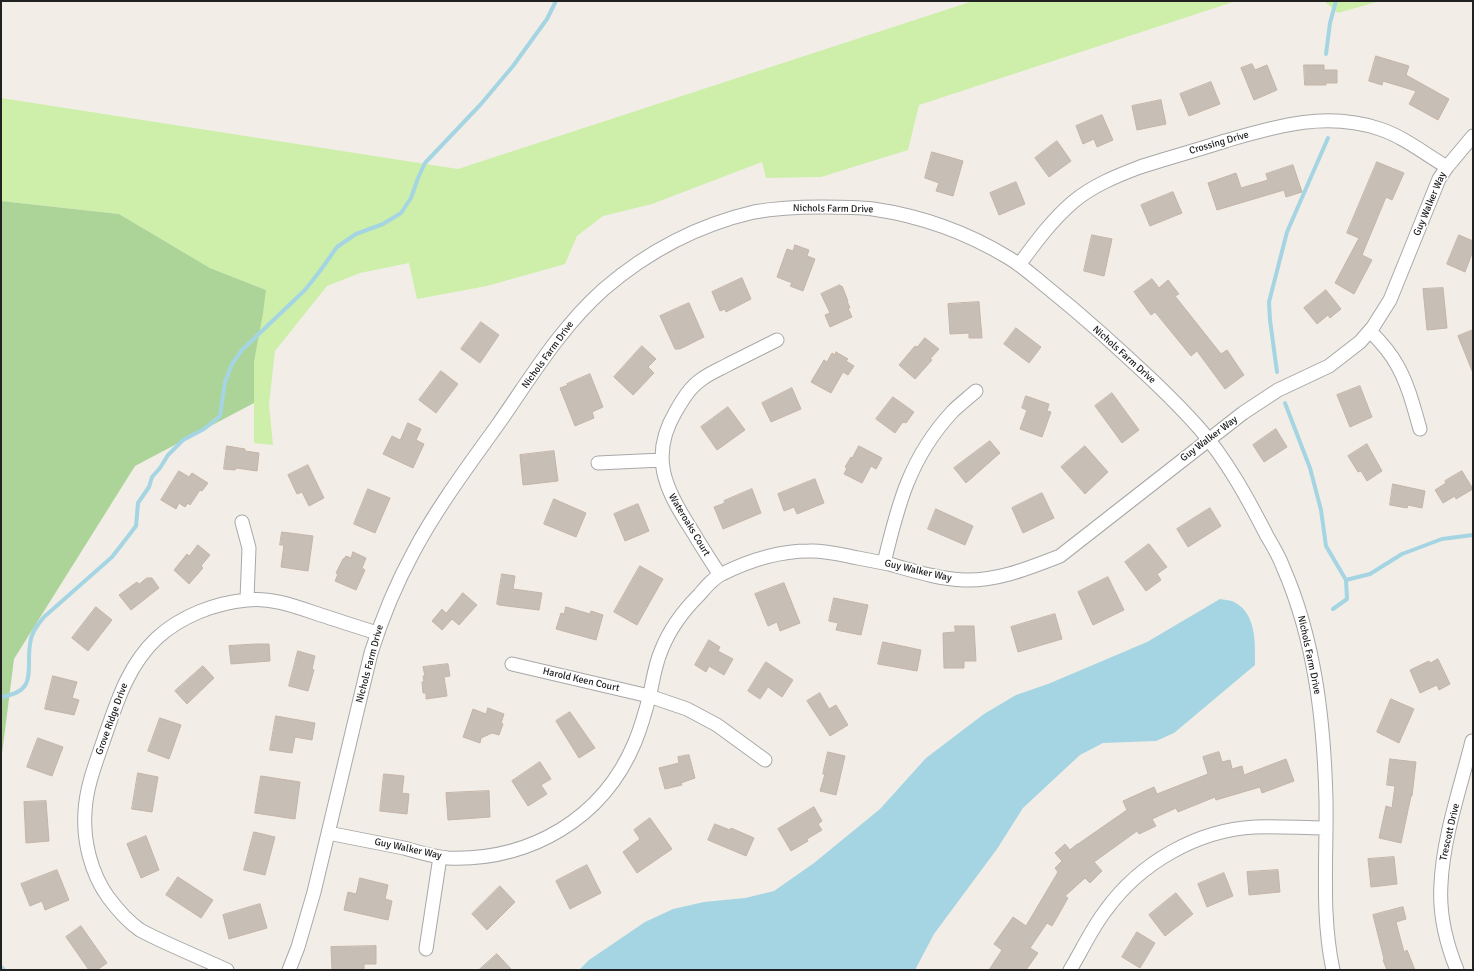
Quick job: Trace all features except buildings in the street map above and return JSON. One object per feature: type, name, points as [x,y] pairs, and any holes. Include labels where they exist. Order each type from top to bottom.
[{"type":"street","name":"Crossing Drive","points":[[1019,265],[1054,221],[1072,202],[1091,189],[1140,167],[1281,126],[1313,121],[1341,121],[1381,129],[1412,144],[1446,167]]},
{"type":"street","name":"Guy Walker Way","points":[[328,833],[440,856],[468,858],[509,852],[548,837],[571,824],[592,806],[608,789],[620,770],[634,743],[649,696],[658,657],[668,636],[681,616],[693,600],[720,575],[770,556],[810,550],[829,552],[884,563],[929,575],[966,580],[987,579],[1036,566],[1060,556],[1243,413],[1278,390],[1329,366],[1360,342],[1370,331],[1390,300],[1434,190],[1446,167],[1473,136]]},
{"type":"street","name":"Nichols Farm Drive","points":[[289,970],[298,947],[314,892],[377,633],[393,594],[414,551],[438,511],[563,332],[584,308],[604,289],[644,259],[688,234],[732,218],[756,212],[781,208],[808,207],[862,208],[899,214],[928,221],[954,231],[1010,258],[1059,296],[1151,378],[1208,440],[1252,506],[1283,567],[1299,609],[1307,636],[1315,676],[1323,738],[1325,916],[1333,970]]},
{"type":"street","points":[[1370,331],[1383,344],[1397,364],[1405,381],[1420,429]]},
{"type":"street","name":"Wateroaks Court","points":[[720,575],[673,501],[665,482],[662,460],[663,444],[670,423],[684,396],[691,388],[702,379],[777,340]]},
{"type":"street","points":[[884,563],[900,499],[917,460],[941,425],[976,391]]},
{"type":"street","points":[[598,463],[662,460]]},
{"type":"street","points":[[242,522],[249,548],[247,600]]},
{"type":"street","name":"Grove Ridge Drive","points":[[227,970],[151,936],[128,920],[107,895],[98,880],[92,864],[88,851],[85,828],[84,812],[87,790],[124,683],[136,663],[158,637],[177,622],[216,605],[260,599],[280,602],[377,633]]},
{"type":"street","name":"Harold Keen Court","points":[[512,664],[649,696],[687,709],[717,725],[765,760]]},
{"type":"street","name":"Trescott Drive","points":[[1457,970],[1447,943],[1443,922],[1441,885],[1444,854],[1472,741]]},
{"type":"street","points":[[1070,970],[1105,911],[1121,892],[1140,874],[1160,859],[1183,846],[1207,836],[1255,827],[1325,828]]},
{"type":"street","points":[[426,949],[440,856]]},
{"type":"green space","points":[[973,1],[1236,1],[919,105],[908,150],[821,177],[766,178],[762,162],[652,204],[603,216],[577,236],[565,264],[487,286],[417,299],[409,263],[360,273],[327,286],[275,351],[269,404],[273,445],[254,443],[254,362],[266,290],[210,268],[119,214],[1,201],[1,98],[458,169]]},
{"type":"green space","points":[[1324,1],[1380,1],[1338,13]]},
{"type":"green space","points":[[1,201],[119,214],[210,268],[266,290],[254,362],[254,403],[135,466],[14,659],[1,762]]},
{"type":"water","points":[[1220,599],[1232,601],[1240,606],[1250,620],[1253,629],[1255,647],[1255,665],[1174,733],[1156,741],[1103,743],[1080,755],[1023,808],[997,849],[934,934],[915,970],[579,970],[589,960],[645,922],[673,909],[704,902],[745,898],[774,891],[814,863],[880,809],[926,758],[984,714],[1016,695],[1048,684],[1147,642]]},
{"type":"waterway","points":[[1,697],[13,694],[21,690],[25,685],[28,679],[31,640],[39,623],[112,557],[136,526],[138,503],[149,487],[152,477],[168,455],[183,440],[204,429],[220,416],[225,382],[232,364],[242,350],[305,290],[337,247],[356,234],[383,224],[401,213],[411,198],[425,163],[481,104],[513,66],[547,19],[556,1]]},
{"type":"waterway","points":[[1326,54],[1330,23],[1336,1]]},
{"type":"waterway","points":[[1277,372],[1269,302],[1287,232],[1328,138]]},
{"type":"waterway","points":[[1285,403],[1310,468],[1321,510],[1326,546],[1346,580]]},
{"type":"waterway","points":[[1333,609],[1347,599],[1346,580],[1370,574],[1402,554],[1442,539],[1473,535]]},
{"type":"waterway","points":[[1,967],[4,970]]}]
